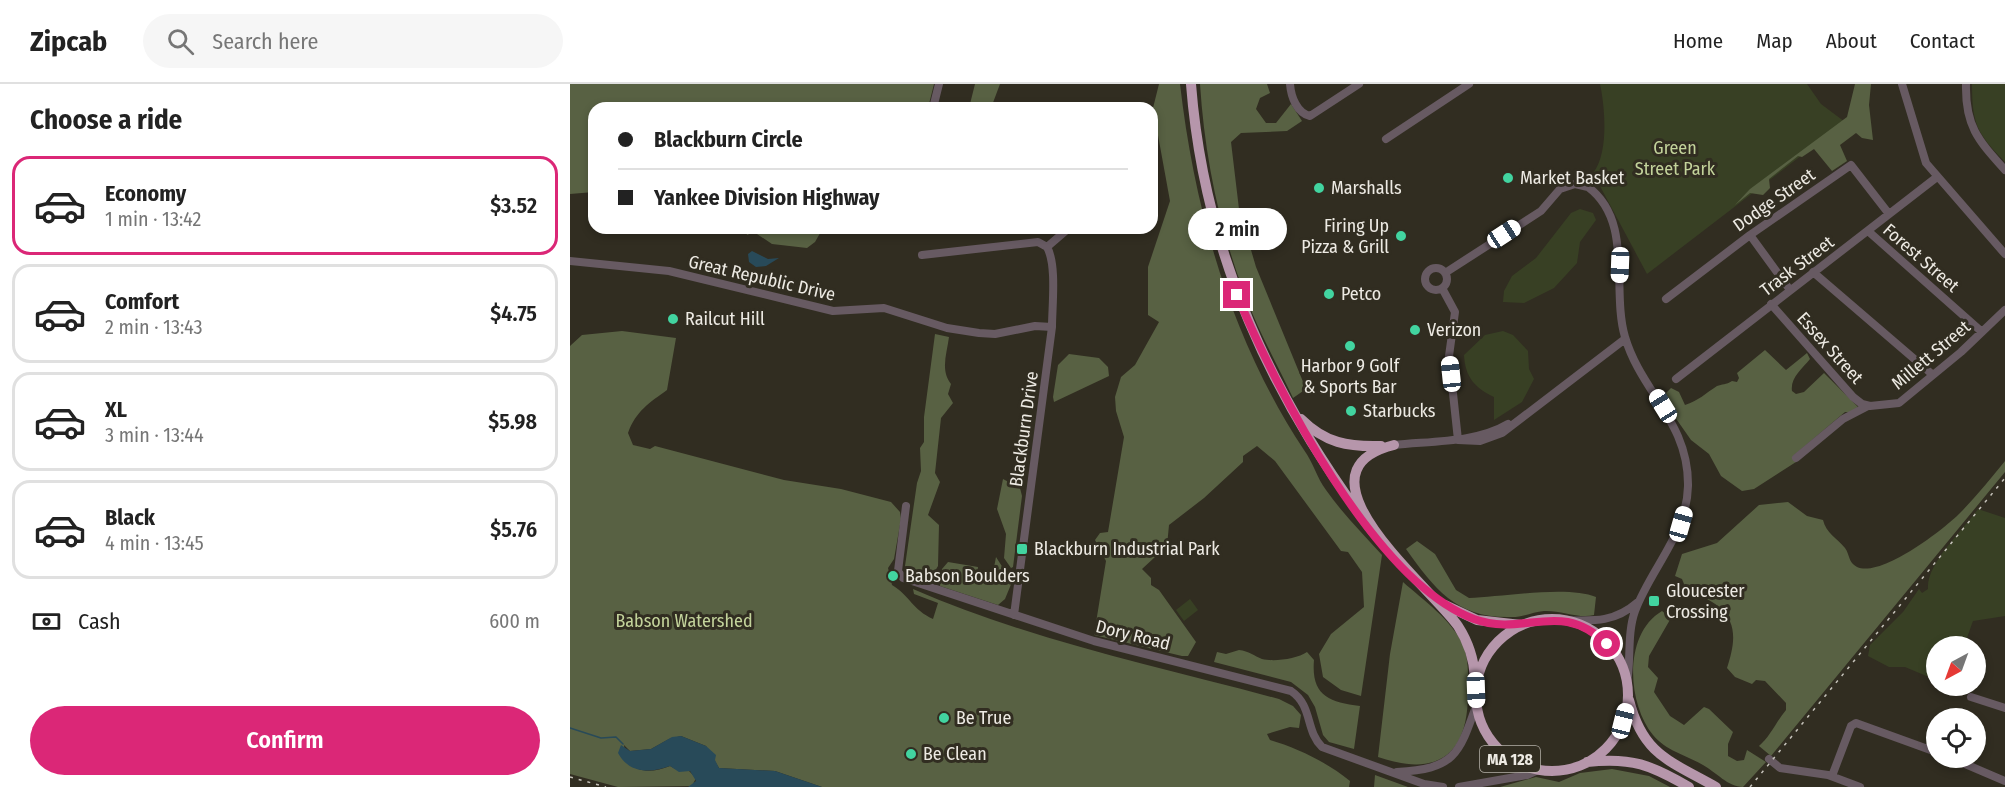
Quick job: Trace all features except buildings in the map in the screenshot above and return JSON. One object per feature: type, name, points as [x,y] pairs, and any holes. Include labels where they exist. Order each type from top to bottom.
[{"type":"highway","name":"MA 128","points":[[1191,84],[1194,127],[1222,253],[1257,342],[1288,405],[1312,446],[1373,532],[1436,600],[1466,639],[1474,666],[1476,706],[1485,731],[1499,750],[1518,763],[1538,770],[1568,769],[1587,762],[1622,760],[1641,763],[1689,787]]},
{"type":"highway","points":[[1288,405],[1315,433],[1328,440],[1355,447],[1394,445]]},
{"type":"highway","points":[[1373,532],[1356,493],[1354,477],[1358,465],[1365,458],[1373,452],[1394,445]]},
{"type":"highway","name":"MA 128","points":[[1436,600],[1477,620],[1521,625],[1537,620],[1563,620],[1587,628],[1607,644],[1622,666],[1637,726],[1652,748],[1716,787]]},
{"type":"highway","points":[[1476,690],[1479,672],[1486,656],[1502,637],[1521,625]]},
{"type":"highway","points":[[1587,762],[1606,748],[1617,734],[1623,721],[1627,689]]},
{"type":"street","points":[[934,102],[939,84]]},
{"type":"street","points":[[1290,84],[1291,95],[1297,106],[1304,114],[1310,116],[1359,84]]},
{"type":"street","points":[[1386,138],[1469,84]]},
{"type":"street","points":[[1902,84],[1922,153],[1937,177],[2005,254]]},
{"type":"street","points":[[1966,84],[1966,113],[1971,126],[2005,170]]},
{"type":"street","name":"Dodge Street","points":[[1666,299],[1749,235],[1851,165],[1889,214]]},
{"type":"street","name":"Trask Street","points":[[1676,379],[1937,177]]},
{"type":"street","points":[[1444,273],[1541,211],[1560,189],[1575,184],[1588,187],[1604,205],[1618,243],[1619,301],[1625,339],[1632,356],[1675,426],[1683,447],[1687,478],[1686,507],[1681,524],[1641,599],[1633,623],[1627,689]]},
{"type":"street","name":"Forest Street","points":[[1868,231],[1982,332]]},
{"type":"street","points":[[922,255],[1038,242],[1047,247],[1062,234]]},
{"type":"street","points":[[1749,235],[1790,290]]},
{"type":"street","name":"Blackburn Drive","points":[[1014,615],[1052,327],[1050,253],[1047,247]]},
{"type":"street","name":"Great Republic Drive","points":[[570,261],[669,271],[833,311],[884,308],[946,328],[979,333],[995,334],[1035,326],[1052,327]]},
{"type":"street","points":[[1431,269],[1438,269],[1444,273],[1446,282],[1442,288],[1436,290],[1429,288],[1425,278],[1431,269]]},
{"type":"street","points":[[1813,272],[1933,375]]},
{"type":"street","points":[[1442,288],[1455,312],[1449,356],[1458,440]]},
{"type":"street","name":"Essex Street","points":[[1771,304],[1853,397],[1862,404],[1870,406]]},
{"type":"street","name":"Millett Street","points":[[1796,458],[1843,419],[1870,406],[1899,403],[2005,310]]},
{"type":"street","points":[[1394,445],[1458,440],[1471,442],[1491,438],[1515,424],[1530,410],[1625,339]]},
{"type":"street","name":"Dory Road","points":[[906,506],[899,558],[900,575],[1094,641],[1291,691],[1306,705],[1314,737],[1322,747],[1424,784],[1443,787]]},
{"type":"street","points":[[1563,620],[1613,619],[1641,599]]},
{"type":"street","points":[[1971,697],[2005,708]]},
{"type":"street","name":"Dory Road","points":[[1396,772],[1425,770],[1451,757],[1468,733],[1476,706]]},
{"type":"street","points":[[1832,776],[1853,724],[1863,724],[1926,748]]},
{"type":"street","points":[[1769,759],[1778,767],[1832,776],[1860,787]]},
{"type":"street","points":[[1974,768],[2005,781]]},
{"type":"street","points":[[1459,787],[1527,775],[1538,770]]},
{"type":"green space","points":[[570,84],[934,84],[930,102],[588,102],[588,192],[570,194]]},
{"type":"green space","points":[[975,84],[1000,84],[993,102],[970,102]]},
{"type":"green space","points":[[1159,84],[1180,84],[1196,181],[1207,228],[1237,321],[1256,365],[1323,485],[1332,499],[1382,555],[1361,696],[1341,690],[1323,677],[1319,654],[1331,634],[1364,607],[1362,572],[1348,552],[1341,551],[1275,461],[1257,446],[1243,456],[1243,462],[1204,498],[1169,525],[1167,546],[1142,569],[1151,578],[1151,585],[1159,590],[1196,642],[1188,656],[1094,635],[1106,561],[1095,540],[1100,533],[1108,532],[1124,437],[1116,411],[1115,397],[1121,377],[1135,365],[1159,322],[1148,315],[1148,267],[1170,201],[1158,135],[1158,102],[1154,102]]},
{"type":"green space","points":[[1200,84],[1267,84],[1270,93],[1260,98],[1256,109],[1266,123],[1276,123],[1291,104],[1302,121],[1287,131],[1241,133],[1231,142],[1239,209],[1256,267],[1306,389],[1293,398],[1262,336],[1232,259],[1211,172]]},
{"type":"green space","name":"Green Street Park","points":[[1600,84],[1807,84],[1821,104],[1845,122],[1647,274],[1593,173],[1602,154],[1604,142]]},
{"type":"green space","points":[[1855,84],[1871,84],[1869,105],[1873,140],[1862,138],[1856,133],[1840,145],[1847,161],[1832,171],[1814,149],[1802,157],[1798,156],[1769,179],[1770,188],[1763,195],[1750,193],[1735,205],[1750,189],[1847,117]]},
{"type":"green space","points":[[1972,84],[2005,84],[2005,162],[1988,143],[1978,127],[1973,109]]},
{"type":"green space","points":[[1580,209],[1593,213],[1596,220],[1580,242],[1577,263],[1554,288],[1524,303],[1503,302],[1504,291],[1512,276],[1536,258],[1571,213]]},
{"type":"green space","points":[[757,234],[820,234],[815,242],[807,248],[772,244]]},
{"type":"green space","name":"Babson Watershed","points":[[622,331],[676,338],[667,390],[639,413],[631,425],[628,433],[633,445],[650,449],[655,446],[784,480],[841,489],[891,502],[900,512],[901,519],[894,559],[888,568],[892,585],[926,615],[933,619],[938,603],[914,594],[913,589],[1001,623],[1047,637],[1279,699],[1293,706],[1301,715],[1299,728],[1290,727],[1267,734],[1270,740],[1322,762],[1350,781],[1349,787],[822,787],[775,771],[719,768],[706,746],[681,736],[669,739],[651,749],[630,751],[624,745],[626,762],[642,770],[653,771],[670,766],[679,771],[688,770],[696,778],[692,786],[618,787],[570,774],[570,346],[582,335]]},
{"type":"green space","points":[[1503,331],[1513,335],[1528,351],[1529,369],[1534,379],[1522,402],[1494,420],[1494,397],[1481,390],[1472,381],[1466,370],[1464,355],[1485,335]]},
{"type":"green space","points":[[935,334],[949,337],[945,367],[951,384],[948,394],[953,403],[941,418],[935,473],[940,482],[928,515],[939,525],[938,566],[929,581],[907,574],[905,566],[917,483],[921,471],[920,448],[924,442],[924,417]]},
{"type":"green space","points":[[1765,350],[1786,370],[1807,353],[1810,359],[1793,382],[1792,391],[1796,394],[1804,392],[1824,373],[1858,407],[1852,412],[1845,412],[1793,456],[1796,462],[1754,489],[1742,491],[1721,476],[1709,454],[1691,440],[1670,410],[1666,393],[1671,388],[1679,392],[1685,405],[1690,403],[1717,386],[1732,381],[1737,382],[1739,378],[1737,373]]},
{"type":"green space","points":[[1069,354],[1099,358],[1108,367],[1109,376],[1054,402],[1058,365]]},
{"type":"green space","points":[[2005,461],[2005,472],[1771,756],[1759,746],[1786,710],[1786,703],[1765,681],[1756,680],[1752,684],[1735,677],[1727,668],[1733,644],[1730,621],[1716,604],[1686,589],[1682,579],[1675,576],[1682,554],[1717,543],[1759,505],[1788,502],[1807,516],[1823,520],[1829,532],[1845,548],[1854,565],[1868,569],[1881,566],[1911,550],[1952,521]]},
{"type":"green space","points":[[1003,479],[1020,488],[1022,496],[1013,567],[1011,568],[1004,558],[1006,534],[997,509]]},
{"type":"green space","points":[[1978,509],[2005,518],[2005,616],[1973,621],[1968,636],[1926,636],[1926,676],[1905,667],[1889,667],[1868,656],[1870,645],[1903,612],[1919,589],[1922,593],[1928,589],[1933,569]]},
{"type":"green space","points":[[1417,541],[1435,554],[1456,590],[1469,598],[1552,592],[1584,594],[1596,597],[1594,615],[1582,616],[1544,611],[1516,617],[1493,616],[1462,607],[1438,589],[1406,549]]},
{"type":"green space","points":[[996,557],[1012,582],[1005,599],[998,605],[940,586],[942,569],[948,562],[978,567],[977,576],[992,578]]},
{"type":"green space","points":[[1403,582],[1452,627],[1463,645],[1466,656],[1468,690],[1463,730],[1456,745],[1434,762],[1399,763],[1378,757],[1390,654]]},
{"type":"green space","points":[[1190,599],[1198,610],[1184,621],[1176,610]]},
{"type":"green space","points":[[1662,611],[1671,618],[1649,656],[1648,667],[1658,678],[1654,692],[1670,716],[1684,725],[1704,707],[1709,709],[1733,732],[1728,744],[1728,756],[1737,761],[1744,760],[1747,750],[1766,762],[1743,787],[1727,782],[1703,765],[1664,745],[1653,735],[1644,721],[1634,688],[1635,652],[1640,636],[1649,622]]},
{"type":"green space","points":[[1239,650],[1262,659],[1273,660],[1292,658],[1307,652],[1314,660],[1315,681],[1324,695],[1339,702],[1360,706],[1354,749],[1329,742],[1323,735],[1315,707],[1308,695],[1291,682],[1214,662],[1217,652],[1226,654]]},
{"type":"green space","points":[[1612,769],[1649,776],[1670,787],[1500,787],[1536,777],[1559,782],[1580,773]]},
{"type":"green space","points":[[1375,775],[1408,787],[1374,787]]},
{"type":"water","points":[[752,251],[768,259],[779,258],[766,266],[756,267],[749,262],[748,254]]},
{"type":"water","points":[[681,736],[706,746],[716,755],[715,760],[719,768],[775,771],[822,787],[688,787],[696,781],[690,771],[679,772],[670,766],[655,770],[641,770],[628,765],[618,753],[621,745],[630,751],[651,749],[672,737]]},
{"type":"waterway","points":[[570,728],[601,738],[616,737],[623,744]]},
{"type":"railway","points":[[1750,787],[2005,478]]},
{"type":"railway","points":[[570,777],[606,787]]},
{"type":"place","name":"Market Basket","points":[[1508,178]]},
{"type":"place","name":"Marshalls","points":[[1319,188]]},
{"type":"place","name":"Firing Up Pizza & Grill","points":[[1401,236]]},
{"type":"place","name":"Petco","points":[[1329,294]]},
{"type":"place","name":"Railcut Hill","points":[[673,319]]},
{"type":"place","name":"Verizon","points":[[1415,330]]},
{"type":"place","name":"Harbor 9 Golf & Sports Bar","points":[[1350,346]]},
{"type":"place","name":"Starbucks","points":[[1351,411]]},
{"type":"place","name":"Blackburn Industrial Park","points":[[1022,549]]},
{"type":"place","name":"Babson Boulders","points":[[893,576]]},
{"type":"place","name":"Gloucester Crossing","points":[[1654,601]]},
{"type":"place","name":"Be True","points":[[944,718]]},
{"type":"place","name":"Be Clean","points":[[911,754]]},
{"type":"route","points":[[1237,295],[1288,405],[1312,446],[1373,532],[1420,585],[1436,600],[1460,614],[1477,620],[1500,625],[1521,625],[1537,620],[1552,619],[1574,622],[1600,636],[1607,644]]}]
